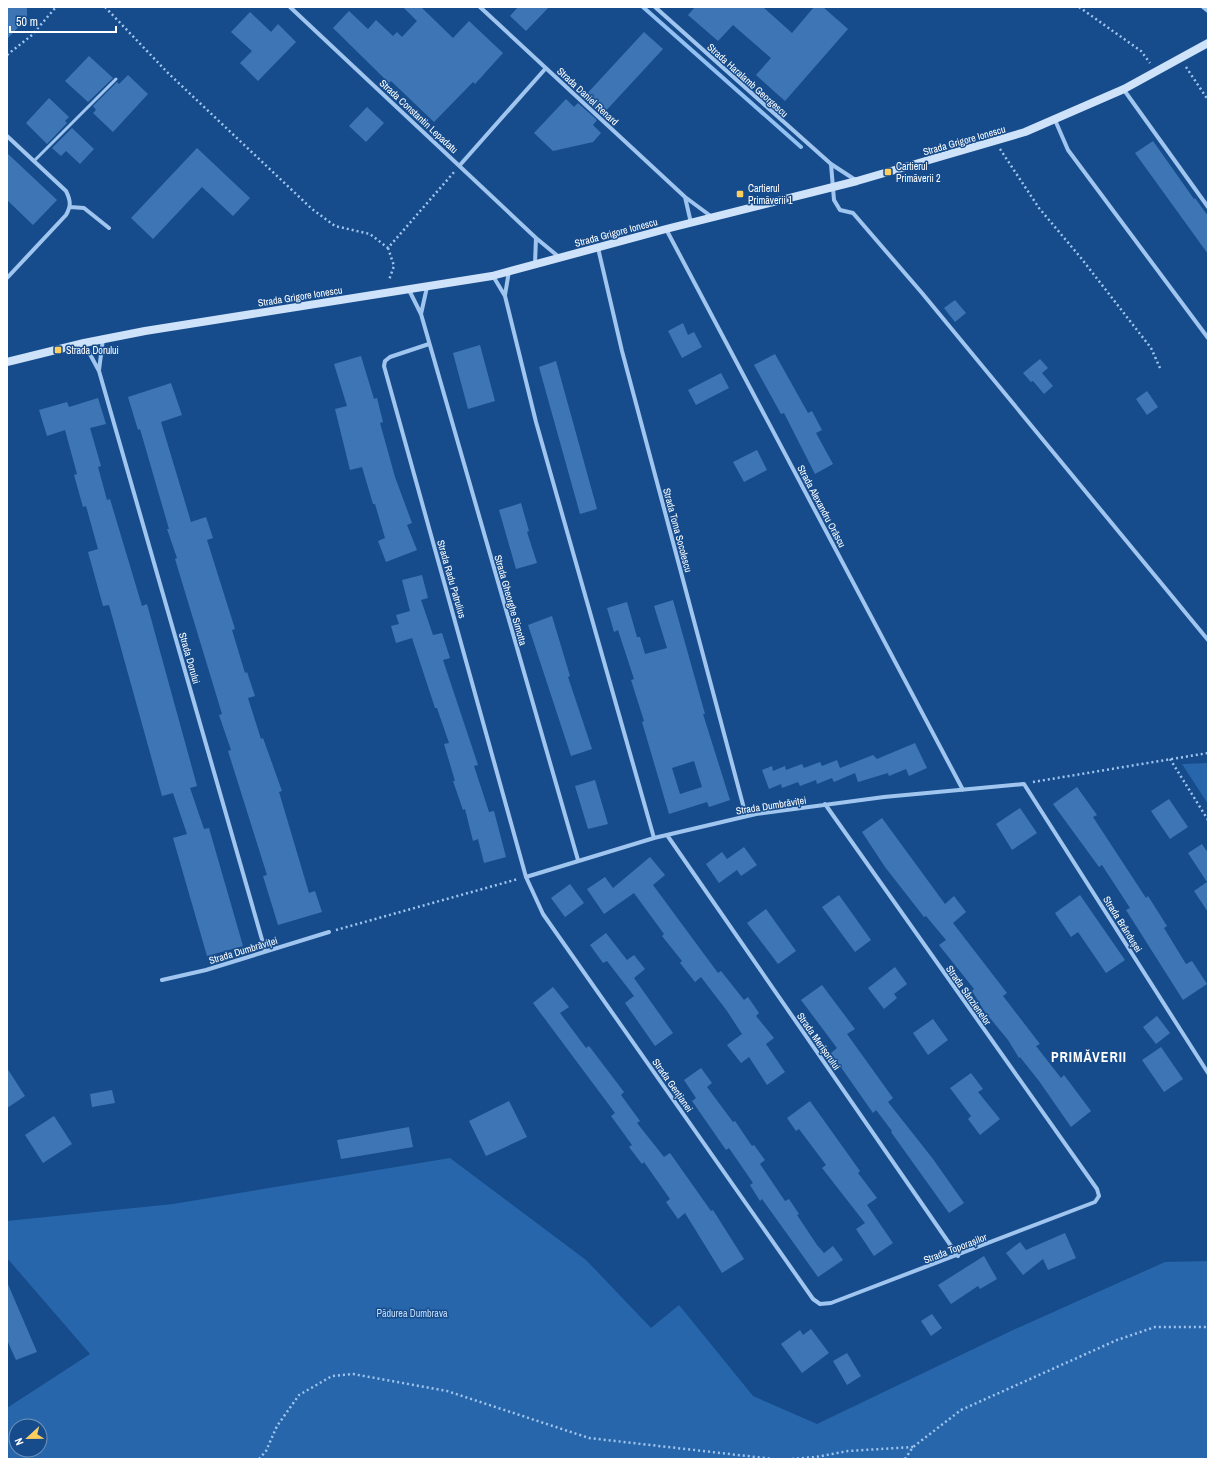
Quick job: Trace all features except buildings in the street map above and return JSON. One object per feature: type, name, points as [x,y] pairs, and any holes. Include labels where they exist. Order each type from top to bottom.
[{"type":"main road","name":"Strada Grigore Ionescu","points":[[7,362],[104,338],[492,276],[712,217],[857,181],[995,142],[1055,120],[1124,89],[1208,43]]},
{"type":"street","name":"Strada Constantin Lepadatu","points":[[290,7],[536,238],[560,258]]},
{"type":"street","name":"Strada Daniel Renard","points":[[480,7],[685,197],[712,217]]},
{"type":"street","name":"Strada Haralamb Georgescu","points":[[655,7],[831,164],[857,181]]},
{"type":"street","points":[[1203,7],[1208,11]]},
{"type":"street","points":[[460,165],[546,68]]},
{"type":"street","points":[[1124,89],[1208,207]]},
{"type":"street","points":[[1055,120],[1068,150],[1208,338]]},
{"type":"street","points":[[7,136],[66,192],[70,200],[70,207],[66,215],[7,278]]},
{"type":"street","points":[[831,164],[831,187],[834,200],[840,210],[853,214],[922,293],[1208,640]]},
{"type":"street","points":[[685,197],[691,223]]},
{"type":"street","points":[[70,207],[84,208],[108,228]]},
{"type":"street","name":"Strada Alexandru Orăscu","points":[[666,229],[963,790]]},
{"type":"street","points":[[536,238],[536,264]]},
{"type":"street","name":"Strada Toma Socolescu","points":[[598,247],[622,351],[746,816]]},
{"type":"street","points":[[505,296],[509,271]]},
{"type":"street","points":[[492,276],[505,296],[536,422],[654,838]]},
{"type":"street","points":[[421,314],[427,287]]},
{"type":"street","points":[[409,290],[421,314],[429,344]]},
{"type":"street","name":"Strada Dorului","points":[[99,371],[104,338]]},
{"type":"street","name":"Strada Dorului","points":[[84,343],[99,371],[265,950]]},
{"type":"street","name":"Strada Gheorghe Simotta","points":[[429,344],[578,860]]},
{"type":"street","name":"Strada Radu Patrulius","points":[[429,344],[390,357],[385,361],[384,366],[526,876]]},
{"type":"street","name":"Strada Dumbrăviței","points":[[526,876],[654,838],[746,816],[824,804],[1024,784]]},
{"type":"street","name":"Strada Brândușei","points":[[1024,784],[1208,1073]]},
{"type":"street","name":"Strada Sânzienelor","points":[[824,804],[1092,1182],[1099,1196]]},
{"type":"street","name":"Strada Merișorului","points":[[667,835],[958,1256]]},
{"type":"street","name":"Strada Gențianei","points":[[526,876],[543,914],[813,1299]]},
{"type":"street","name":"Strada Dumbrăviței","points":[[162,980],[206,970],[265,950],[329,932]]},
{"type":"street","name":"Strada Toporașilor","points":[[813,1299],[820,1304],[831,1303],[958,1256],[1095,1202],[1099,1196]]},
{"type":"lane","points":[[34,161],[116,79]]},
{"type":"path","points":[[7,55],[32,35],[56,7]]},
{"type":"path","points":[[105,7],[167,72],[312,210],[335,226],[370,234],[388,248],[394,266],[389,280]]},
{"type":"path","points":[[1079,7],[1141,51],[1157,72]]},
{"type":"path","points":[[1179,59],[1208,100]]},
{"type":"path","points":[[995,142],[1038,208],[1081,258],[1151,348],[1160,368]]},
{"type":"path","points":[[388,248],[460,165]]},
{"type":"path","points":[[1024,784],[1208,753]]},
{"type":"path","points":[[1170,759],[1208,820]]},
{"type":"path","points":[[329,932],[526,876]]},
{"type":"path","points":[[905,1459],[913,1447],[961,1410],[1117,1340],[1155,1327],[1208,1327]]},
{"type":"path","points":[[259,1459],[266,1451],[277,1426],[299,1395],[332,1376],[353,1374],[447,1391],[589,1438],[773,1459]]},
{"type":"path","points":[[792,1459],[816,1457],[848,1450],[913,1447]]},
{"type":"green space","points":[[1208,763],[1208,804],[1182,764]]},
{"type":"green space","name":"Pădurea Dumbrava","points":[[450,1158],[586,1260],[651,1328],[679,1305],[753,1396],[817,1424],[1013,1330],[1165,1262],[1208,1261],[1208,1459],[7,1459],[7,1408],[90,1354],[7,1258],[7,1221],[173,1204]]},
{"type":"waterway","points":[[643,7],[801,147]]},
{"type":"place","name":"Cartierul Primăverii 2","points":[[888,172]]},
{"type":"place","name":"Cartierul Primăverii 1","points":[[740,194]]},
{"type":"place","name":"Strada Dorului","points":[[58,350]]},
{"type":"district","name":"PRIMĂVERII","points":[[1089,1057]]}]
